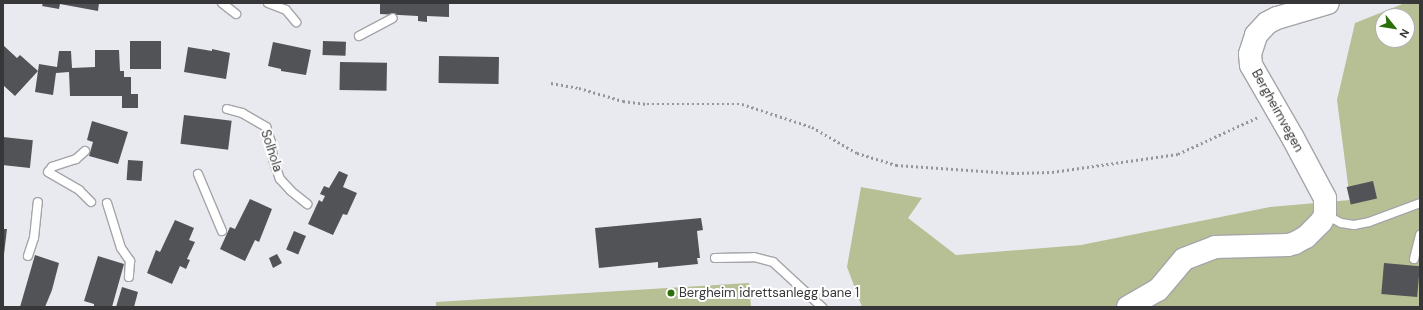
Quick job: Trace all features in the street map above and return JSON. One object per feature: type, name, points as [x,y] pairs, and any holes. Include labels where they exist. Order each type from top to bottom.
[{"type":"street","name":"Bergheimvegen","points":[[1325,215],[1325,198],[1251,65],[1250,54],[1256,35],[1267,23],[1277,18],[1328,3]]},
{"type":"street","points":[[1128,307],[1158,290],[1184,259],[1215,247],[1288,245],[1296,243],[1316,228],[1325,215]]},
{"type":"lane","points":[[222,3],[236,14]]},
{"type":"lane","points":[[268,3],[286,10],[296,22]]},
{"type":"lane","points":[[359,36],[393,18]]},
{"type":"lane","name":"Solhola","points":[[227,109],[242,113],[266,127],[271,142],[273,159],[280,179],[291,191],[307,204]]},
{"type":"lane","points":[[86,151],[76,159],[52,167],[48,172],[79,190],[91,202]]},
{"type":"lane","points":[[199,178],[222,231]]},
{"type":"lane","points":[[28,256],[34,238],[38,202]]},
{"type":"lane","points":[[108,202],[121,248],[130,261],[128,277]]},
{"type":"lane","points":[[1325,215],[1341,223],[1354,225],[1369,222],[1420,203]]},
{"type":"lane","points":[[1414,259],[1420,235]]},
{"type":"lane","points":[[715,258],[754,257],[773,262],[822,307]]},
{"type":"path","points":[[551,83],[623,101],[647,104],[742,104],[812,127],[857,153],[896,165],[1012,174],[1052,172],[1178,154],[1276,108]]},
{"type":"green space","points":[[1405,3],[1420,3],[1420,307],[862,307],[847,267],[861,187],[922,198],[908,218],[956,255],[1081,245],[1270,207],[1350,200],[1337,100],[1355,23],[1375,15],[1375,48],[1415,48],[1415,8],[1392,8]]},
{"type":"green space","name":"Bergheim idrettsanlegg bane 1","points":[[749,283],[751,307],[436,307],[436,302]]},
{"type":"building","points":[[43,3],[99,3],[98,11],[60,4],[59,9],[42,6]]},
{"type":"building","points":[[380,3],[449,3],[449,17],[427,16],[427,22],[418,21],[418,16],[380,14]]},
{"type":"building","points":[[130,41],[161,41],[161,69],[130,69]]},
{"type":"building","points":[[323,41],[346,42],[345,56],[323,55]]},
{"type":"building","points":[[273,42],[311,50],[306,75],[281,71],[281,69],[268,66]]},
{"type":"building","points":[[3,45],[17,58],[20,55],[38,71],[15,96],[3,85]]},
{"type":"building","points":[[188,47],[212,51],[212,49],[230,53],[226,79],[184,72]]},
{"type":"building","points":[[95,50],[119,50],[120,71],[124,71],[124,77],[131,77],[131,94],[138,94],[138,108],[122,108],[122,96],[70,96],[69,72],[56,73],[53,95],[35,92],[39,64],[57,67],[59,51],[71,51],[72,68],[95,67]]},
{"type":"building","points":[[439,56],[499,57],[499,84],[439,83]]},
{"type":"building","points":[[340,62],[387,63],[387,91],[340,90]]},
{"type":"building","points":[[184,115],[232,121],[228,150],[180,144]]},
{"type":"building","points":[[92,121],[128,132],[118,164],[89,156],[93,142],[87,140]]},
{"type":"building","points":[[3,137],[33,140],[30,168],[3,165]]},
{"type":"building","points":[[128,160],[143,161],[142,181],[127,180]]},
{"type":"building","points":[[339,171],[348,175],[343,187],[357,193],[347,215],[343,214],[333,235],[308,224],[319,200],[322,202],[325,196],[320,194],[324,186],[329,188]]},
{"type":"building","points":[[1373,181],[1377,199],[1351,205],[1347,187]]},
{"type":"building","points":[[250,199],[272,209],[259,242],[255,240],[245,261],[220,249],[230,227],[235,229]]},
{"type":"building","points":[[701,218],[703,230],[697,231],[700,258],[697,258],[698,264],[658,268],[658,262],[599,268],[595,228]]},
{"type":"building","points":[[175,220],[194,228],[189,240],[195,242],[187,259],[190,260],[186,269],[180,266],[172,284],[147,273],[156,250],[160,252]]},
{"type":"building","points":[[3,229],[7,229],[4,254],[3,254]]},
{"type":"building","points":[[294,231],[306,236],[298,254],[286,249]]},
{"type":"building","points":[[277,254],[282,263],[273,268],[269,258]]},
{"type":"building","points":[[35,255],[59,263],[52,290],[45,307],[20,307]]},
{"type":"building","points":[[98,256],[124,264],[112,307],[94,307],[94,304],[84,301]]},
{"type":"building","points":[[1384,263],[1420,266],[1417,297],[1381,294]]},
{"type":"building","points":[[122,287],[138,292],[134,307],[116,307]]},
{"type":"place","name":"Bergheim idrettsanlegg bane 1","points":[[671,293]]}]
